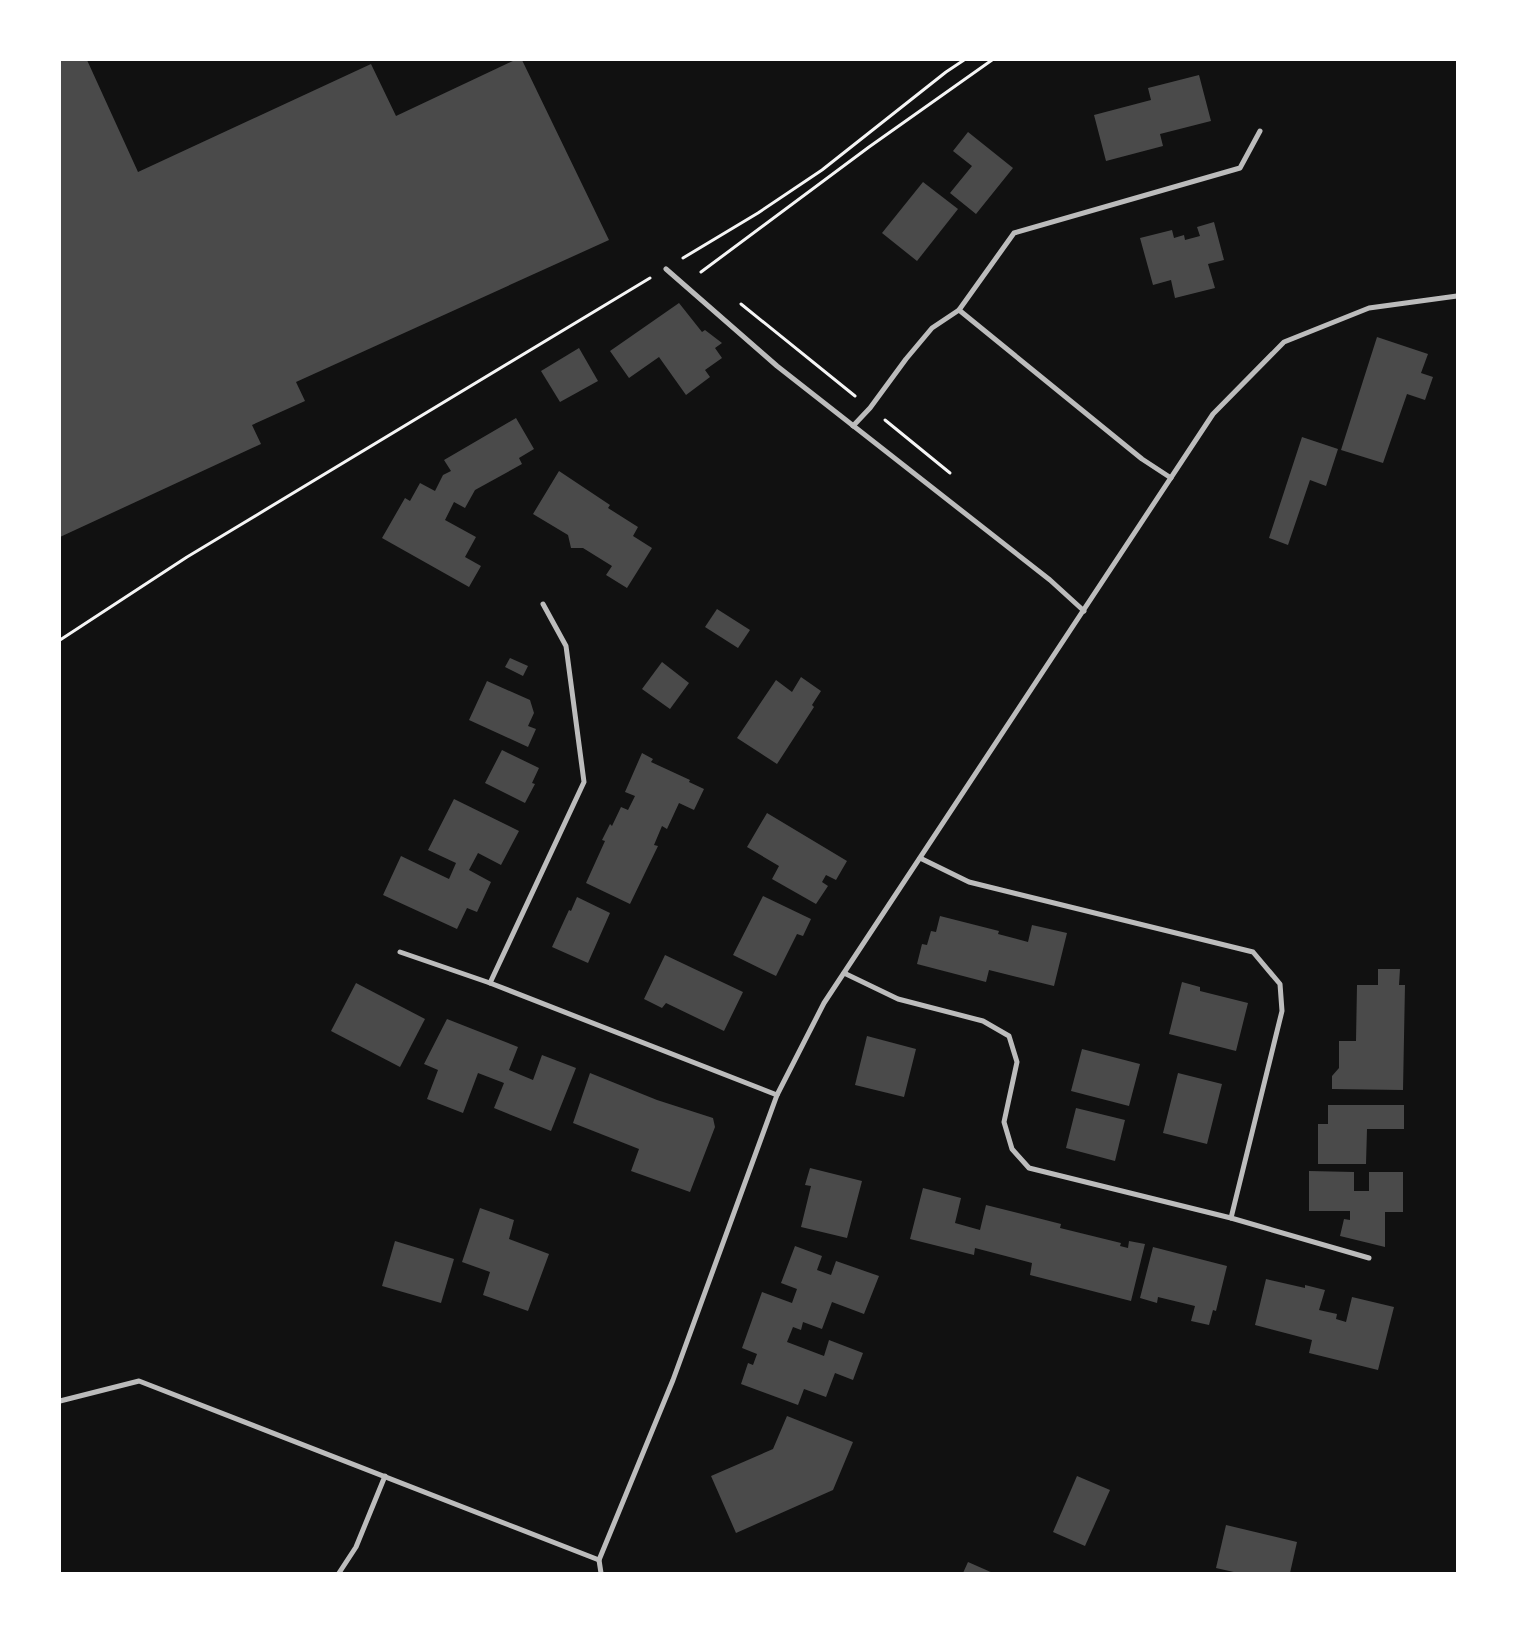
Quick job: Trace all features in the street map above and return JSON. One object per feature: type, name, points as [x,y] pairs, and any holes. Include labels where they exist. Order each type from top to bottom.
[{"type":"street","points":[[853,426],[870,408],[906,359],[932,328],[959,310],[1014,233],[1240,168],[1260,131]]},
{"type":"street","points":[[666,269],[777,366],[1050,580],[1084,611]]},
{"type":"street","points":[[601,1573],[599,1560],[673,1380],[777,1095],[824,1004],[1171,478],[1214,414],[1284,342],[1369,308],[1457,296]]},
{"type":"street","points":[[959,310],[1142,459],[1171,478]]},
{"type":"street","points":[[490,983],[584,782],[566,646],[543,604]]},
{"type":"street","points":[[920,858],[969,882],[1253,952],[1280,984],[1282,1012],[1232,1218]]},
{"type":"street","points":[[400,952],[490,983],[777,1095]]},
{"type":"street","points":[[844,973],[898,999],[983,1021],[1009,1036],[1017,1062],[1004,1122],[1012,1149],[1029,1168],[1232,1218],[1369,1258]]},
{"type":"street","points":[[60,1400],[139,1381],[599,1560]]},
{"type":"street","points":[[339,1573],[356,1547],[385,1476]]},
{"type":"path","points":[[60,640],[187,557],[758,213],[822,170],[946,72],[964,60]]},
{"type":"path","points":[[709,278],[701,272],[869,147],[992,60]]},
{"type":"path","points":[[739,303],[953,475]]},
{"type":"building","points":[[60,60],[87,60],[138,172],[371,64],[396,116],[515,60],[522,60],[609,240],[296,382],[305,401],[252,425],[261,444],[60,537]]},
{"type":"building","points":[[1199,75],[1211,121],[1160,134],[1163,146],[1106,161],[1094,115],[1151,100],[1148,88]]},
{"type":"building","points":[[968,132],[1013,168],[976,214],[950,193],[972,166],[953,151]]},
{"type":"building","points":[[923,182],[958,209],[917,261],[882,233]]},
{"type":"building","points":[[1214,222],[1224,260],[1208,264],[1215,288],[1175,298],[1171,280],[1153,285],[1140,238],[1172,230],[1174,238],[1184,235],[1185,240],[1200,236],[1197,227]]},
{"type":"building","points":[[679,303],[702,332],[705,330],[722,343],[715,348],[722,358],[705,370],[710,377],[686,395],[659,357],[629,378],[610,351]]},
{"type":"building","points":[[1377,337],[1428,354],[1421,373],[1433,377],[1425,400],[1407,394],[1383,463],[1341,450]]},
{"type":"building","points":[[579,348],[598,381],[560,402],[541,371]]},
{"type":"building","points":[[516,418],[534,449],[519,458],[522,464],[475,490],[465,508],[454,502],[445,520],[476,537],[465,557],[481,566],[469,587],[382,538],[405,498],[410,501],[420,483],[435,491],[443,475],[451,471],[444,460]]},
{"type":"building","points":[[1302,437],[1338,449],[1326,486],[1310,480],[1288,545],[1269,538]]},
{"type":"building","points":[[559,471],[610,505],[608,508],[638,527],[633,536],[652,548],[627,588],[606,575],[612,566],[583,548],[571,548],[568,535],[533,514]]},
{"type":"building","points":[[717,609],[750,630],[738,648],[705,627]]},
{"type":"building","points":[[510,658],[528,666],[523,676],[505,667]]},
{"type":"building","points":[[662,662],[689,683],[670,709],[642,689]]},
{"type":"building","points":[[801,677],[821,691],[812,705],[814,707],[777,764],[737,738],[776,680],[792,692]]},
{"type":"building","points":[[487,681],[530,700],[534,713],[528,726],[536,729],[528,747],[469,720]]},
{"type":"building","points":[[502,750],[539,768],[532,783],[535,784],[525,803],[485,783]]},
{"type":"building","points":[[642,753],[653,759],[651,762],[690,780],[689,782],[704,789],[694,810],[679,803],[667,829],[662,826],[654,845],[658,846],[630,904],[586,883],[605,841],[602,840],[610,824],[612,826],[621,807],[628,810],[635,796],[625,792]]},
{"type":"building","points":[[454,799],[519,831],[501,865],[478,853],[469,870],[491,882],[477,912],[467,908],[457,929],[383,895],[401,856],[449,879],[456,863],[428,850]]},
{"type":"building","points":[[767,813],[847,861],[836,880],[826,875],[822,882],[828,886],[816,904],[772,879],[779,866],[747,847]]},
{"type":"building","points":[[763,896],[811,919],[803,936],[797,934],[776,976],[733,955]]},
{"type":"building","points":[[577,897],[610,913],[588,963],[552,947]]},
{"type":"building","points":[[940,916],[999,931],[998,934],[1028,942],[1032,925],[1067,933],[1054,986],[989,970],[986,982],[917,964],[922,944],[927,945],[931,931],[936,932]]},
{"type":"building","points":[[665,955],[743,992],[724,1031],[666,1003],[662,1008],[644,999]]},
{"type":"building","points":[[1378,969],[1400,969],[1399,985],[1405,985],[1403,1090],[1332,1089],[1332,1076],[1339,1068],[1339,1041],[1356,1041],[1357,985],[1378,985]]},
{"type":"building","points":[[1182,982],[1200,987],[1200,991],[1248,1003],[1236,1051],[1169,1034]]},
{"type":"building","points":[[356,983],[425,1019],[400,1067],[331,1031]]},
{"type":"building","points":[[447,1019],[518,1047],[509,1070],[533,1080],[542,1055],[576,1068],[551,1131],[494,1108],[504,1083],[478,1073],[463,1113],[427,1099],[438,1070],[424,1064]]},
{"type":"building","points":[[867,1036],[916,1049],[904,1097],[855,1085]]},
{"type":"building","points":[[1082,1049],[1140,1064],[1129,1106],[1071,1091]]},
{"type":"building","points":[[590,1073],[657,1100],[713,1118],[715,1127],[690,1192],[631,1171],[639,1149],[573,1123]]},
{"type":"building","points":[[1178,1073],[1222,1084],[1207,1144],[1163,1133]]},
{"type":"building","points":[[1328,1105],[1404,1105],[1404,1129],[1367,1129],[1366,1164],[1318,1164],[1318,1124],[1328,1124]]},
{"type":"building","points":[[1076,1108],[1125,1120],[1115,1161],[1066,1148]]},
{"type":"building","points":[[810,1168],[862,1181],[847,1238],[801,1227],[811,1186],[805,1185]]},
{"type":"building","points":[[1309,1171],[1354,1172],[1354,1191],[1369,1191],[1369,1172],[1403,1172],[1403,1212],[1385,1212],[1385,1247],[1340,1236],[1344,1219],[1350,1220],[1350,1211],[1309,1211]]},
{"type":"building","points":[[923,1188],[961,1198],[955,1223],[980,1230],[986,1205],[1061,1224],[1060,1228],[1121,1243],[1120,1246],[1128,1248],[1129,1241],[1145,1244],[1131,1301],[1030,1275],[1032,1263],[975,1248],[974,1255],[910,1239]]},
{"type":"building","points":[[480,1208],[514,1220],[509,1239],[549,1254],[528,1311],[483,1295],[490,1272],[462,1262]]},
{"type":"building","points":[[395,1241],[454,1259],[441,1303],[382,1286]]},
{"type":"building","points":[[795,1246],[822,1256],[817,1270],[831,1275],[836,1261],[879,1276],[864,1314],[832,1302],[822,1329],[803,1322],[801,1330],[793,1327],[787,1342],[824,1356],[829,1340],[863,1353],[853,1380],[835,1373],[826,1397],[804,1389],[798,1405],[741,1384],[748,1363],[753,1365],[757,1354],[742,1348],[762,1292],[792,1303],[797,1289],[781,1283]]},
{"type":"building","points":[[1153,1247],[1227,1266],[1216,1311],[1213,1310],[1209,1325],[1191,1321],[1195,1306],[1158,1297],[1157,1303],[1140,1298]]},
{"type":"building","points":[[1266,1279],[1305,1288],[1305,1285],[1325,1290],[1319,1310],[1337,1314],[1336,1319],[1346,1322],[1352,1297],[1394,1307],[1378,1370],[1309,1353],[1312,1340],[1255,1325]]},
{"type":"building","points":[[787,1416],[853,1442],[833,1490],[736,1533],[711,1476],[773,1449]]},
{"type":"building","points":[[1077,1476],[1110,1490],[1085,1546],[1053,1532]]},
{"type":"building","points":[[1226,1525],[1297,1542],[1290,1573],[1238,1573],[1216,1568]]},
{"type":"building","points":[[968,1562],[993,1573],[963,1573]]}]
